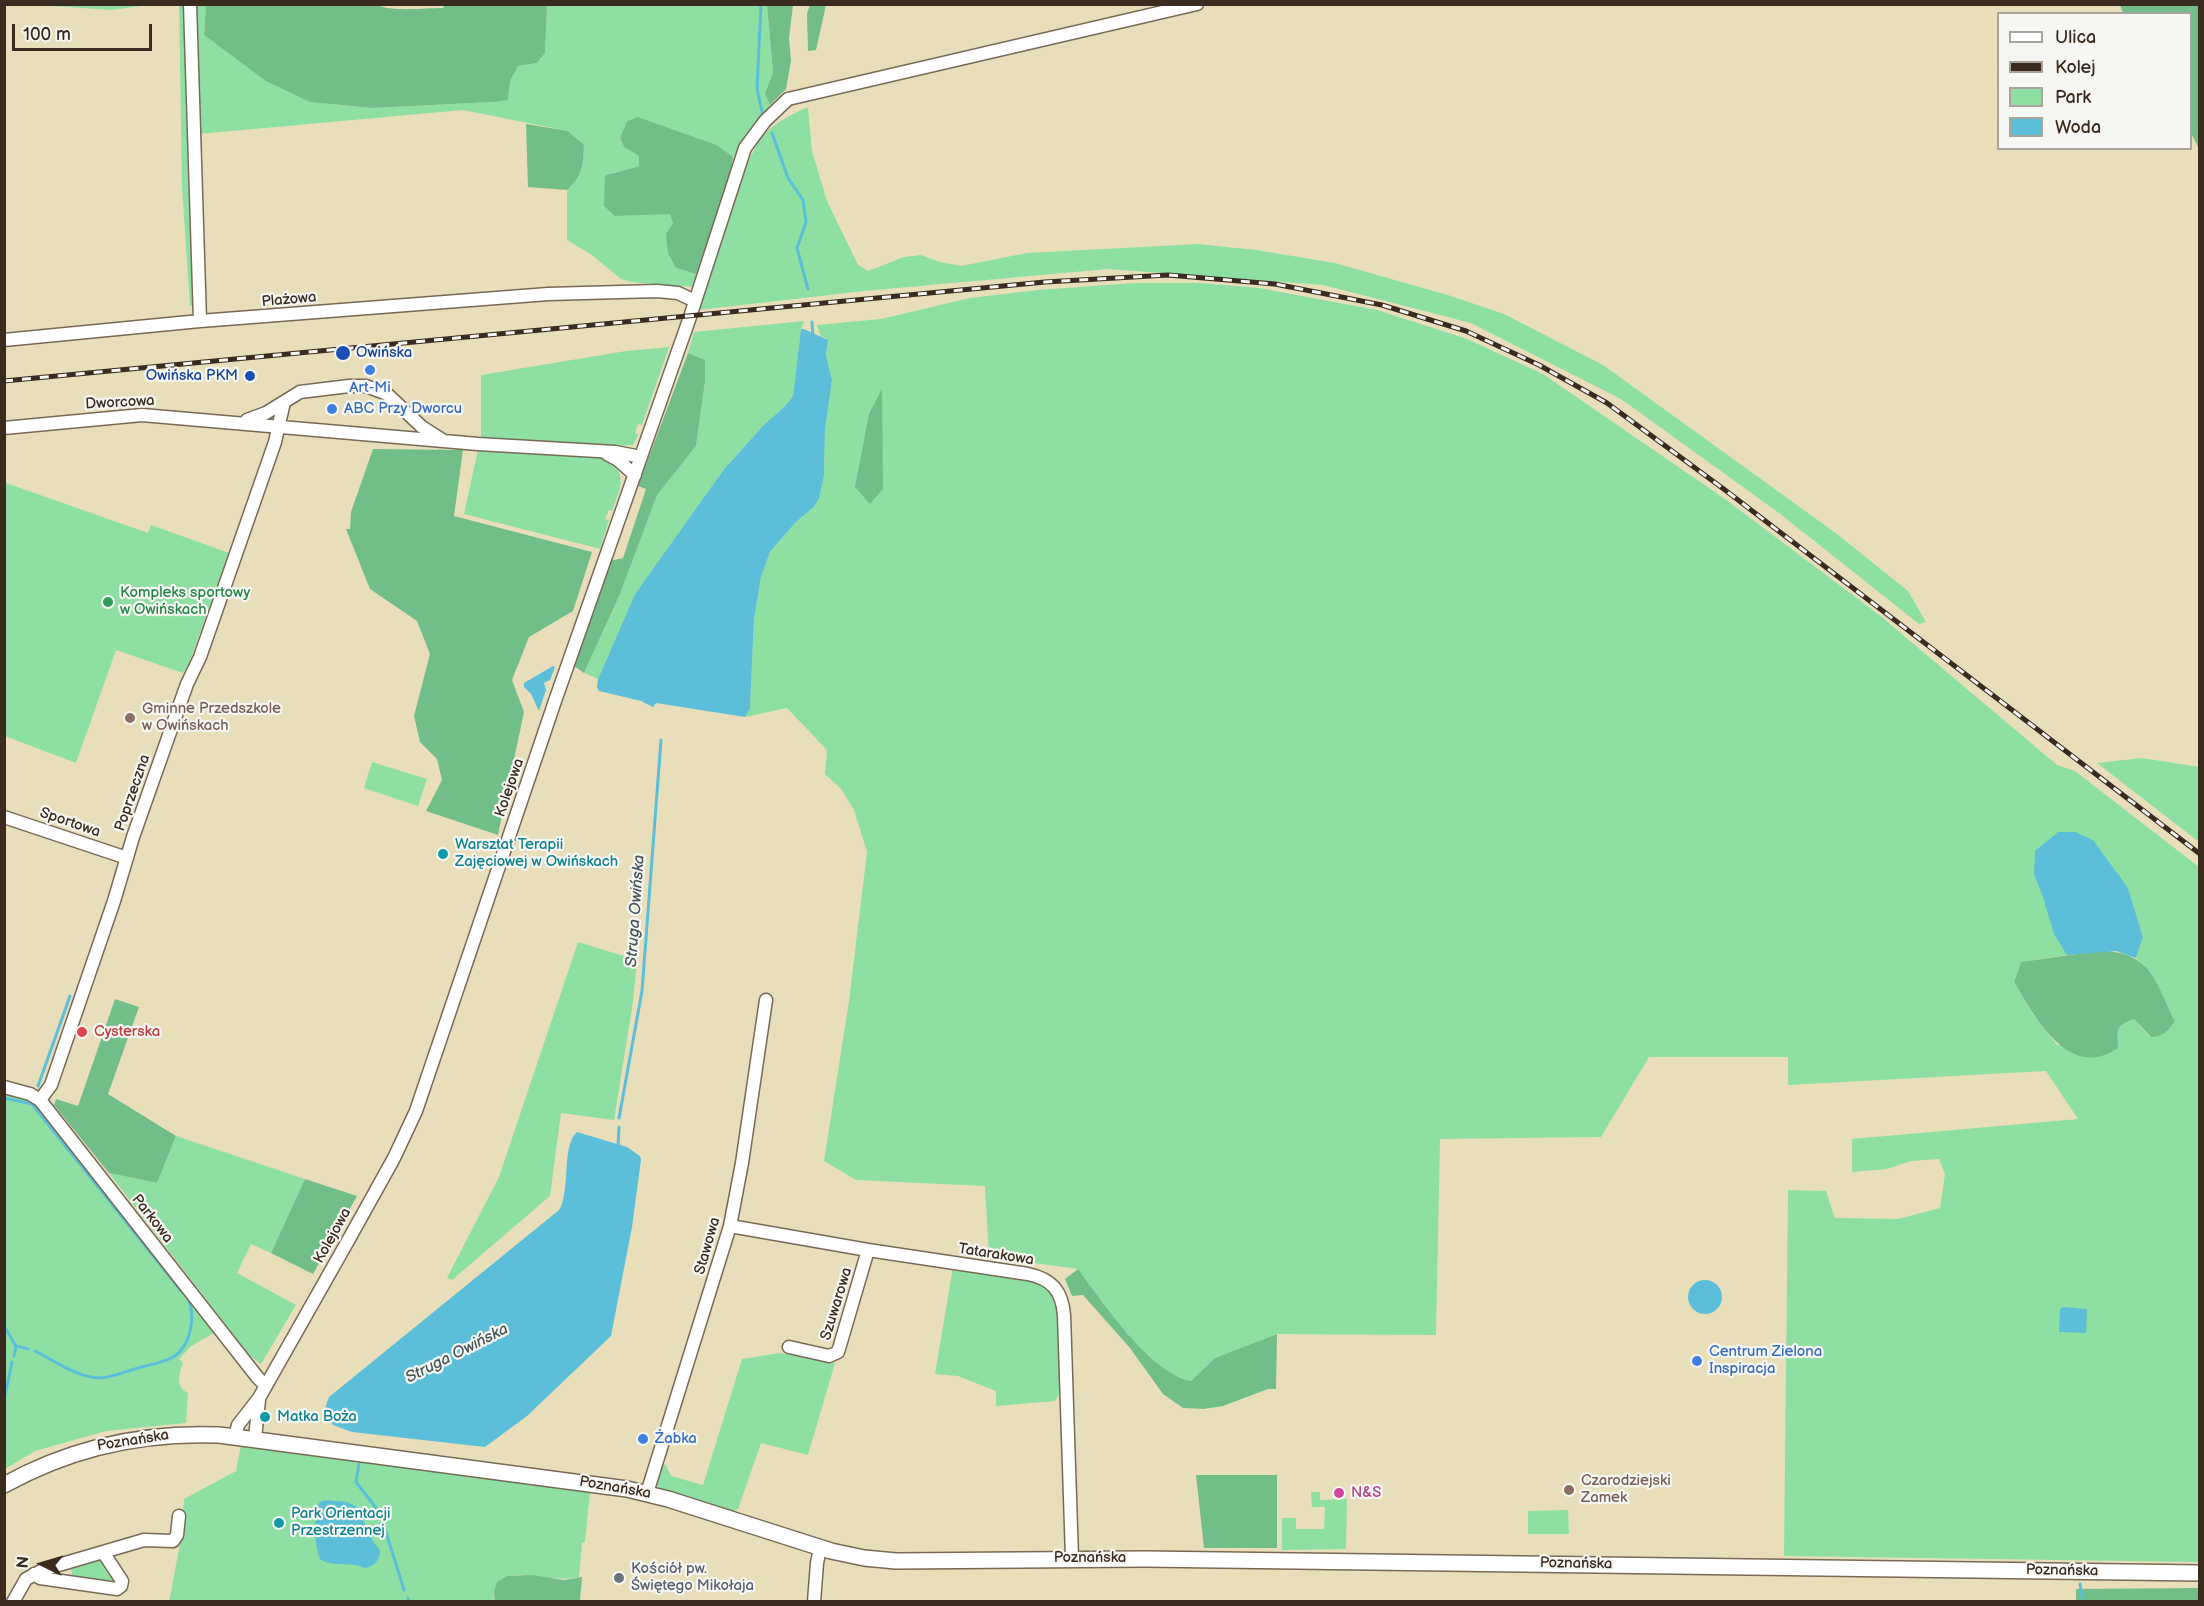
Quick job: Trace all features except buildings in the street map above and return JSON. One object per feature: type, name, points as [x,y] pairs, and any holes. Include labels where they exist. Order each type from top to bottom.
[{"type":"main road","name":"Poznańska","points":[[4,1485],[64,1457],[119,1441],[175,1434],[235,1436],[604,1485],[647,1493],[820,1548],[853,1556],[896,1561],[1072,1558],[2199,1572]]},
{"type":"street","points":[[190,4],[200,321]]},
{"type":"street","name":"Kolejowa","points":[[235,1436],[238,1425],[266,1386],[412,1122],[695,301],[745,148],[765,121],[788,99],[1197,4]]},
{"type":"street","name":"Plażowa","points":[[4,340],[200,321],[590,292],[673,292],[695,301]]},
{"type":"street","name":"Dworcowa","points":[[237,422],[262,415],[295,394],[307,390],[366,386],[387,394],[418,423],[444,441]]},
{"type":"street","points":[[279,426],[284,402]]},
{"type":"street","points":[[284,402],[288,417],[296,428]]},
{"type":"street","name":"Dworcowa","points":[[4,428],[134,415],[444,441],[615,452],[641,457]]},
{"type":"street","points":[[410,437],[418,423]]},
{"type":"street","name":"Poprzeczna","points":[[40,1100],[51,1085],[187,684],[201,654],[279,426]]},
{"type":"street","name":"Dworcowa","points":[[603,452],[618,460],[635,475]]},
{"type":"street","name":"Sportowa","points":[[4,817],[127,858]]},
{"type":"street","name":"Stawowa","points":[[647,1493],[730,1226],[742,1163],[766,1000]]},
{"type":"street","points":[[4,1087],[30,1094],[40,1100]]},
{"type":"street","name":"Parkowa","points":[[40,1100],[266,1386]]},
{"type":"street","name":"Tatarakowa","points":[[730,1226],[1036,1276],[1051,1283],[1060,1293],[1064,1316],[1072,1558]]},
{"type":"street","name":"Szuwarowa","points":[[789,1347],[829,1356],[838,1352],[868,1250]]},
{"type":"street","name":"Kolejowa","points":[[255,1438],[259,1398]]},
{"type":"street","points":[[13,1602],[21,1585],[34,1574],[148,1539],[173,1541],[177,1535],[179,1516]]},
{"type":"street","points":[[814,1602],[816,1563],[820,1548]]},
{"type":"street","points":[[34,1574],[40,1578],[117,1589],[121,1586],[122,1581],[103,1552]]},
{"type":"green space","points":[[445,4],[547,5],[545,53],[537,63],[518,66],[510,81],[508,100],[372,108],[310,102],[266,81],[204,35],[206,5],[377,5],[409,9],[443,8]]},
{"type":"green space","points":[[37,5],[149,5],[111,10]]},
{"type":"green space","points":[[179,5],[206,5],[204,35],[232,55],[310,102],[372,108],[492,102],[518,66],[537,63],[545,53],[547,5],[767,5],[773,72],[765,94],[770,105],[733,157],[717,145],[638,117],[627,121],[620,138],[624,147],[639,156],[639,166],[627,171],[613,172],[615,216],[670,213],[676,268],[696,274],[693,287],[631,282],[621,279],[592,255],[567,240],[567,190],[581,170],[584,145],[568,131],[463,110],[199,134],[205,304],[190,306],[182,186]]},
{"type":"green space","points":[[767,5],[793,5],[789,38],[791,61],[786,89],[770,105],[765,94],[773,72]]},
{"type":"green space","points":[[810,5],[826,5],[816,50],[808,51],[807,13]]},
{"type":"green space","points":[[2120,5],[2199,5],[2199,149],[2192,135],[2192,12],[2123,12]]},
{"type":"green space","points":[[808,107],[812,151],[827,201],[858,265],[868,271],[904,257],[921,255],[961,266],[1027,253],[1198,244],[1256,250],[1335,263],[1451,296],[1504,314],[1603,365],[1837,534],[1908,591],[1926,622],[1919,624],[1779,513],[1621,399],[1471,323],[1323,285],[1108,269],[864,291],[698,310],[746,166],[756,147],[772,127]]},
{"type":"green space","points":[[638,117],[717,145],[733,157],[731,174],[696,274],[676,268],[668,253],[666,234],[673,224],[670,214],[615,216],[604,206],[605,176],[639,166],[639,156],[624,147],[620,138],[627,121]]},
{"type":"green space","points":[[526,124],[568,131],[584,145],[581,170],[567,190],[528,187]]},
{"type":"green space","points":[[1134,283],[1201,283],[1259,288],[1377,310],[1467,339],[1543,374],[1725,499],[1878,614],[2057,765],[2075,771],[2199,867],[2199,1562],[1784,1556],[1788,1190],[1826,1191],[1835,1218],[1898,1219],[1940,1208],[1945,1174],[1939,1159],[1911,1161],[1887,1169],[1852,1172],[1852,1139],[2078,1119],[2046,1071],[1788,1085],[1788,1057],[1649,1057],[1601,1137],[1440,1139],[1436,1335],[1277,1334],[1215,1358],[1191,1381],[1174,1375],[1142,1350],[1078,1269],[989,1257],[985,1186],[856,1180],[824,1161],[849,1001],[867,852],[854,810],[841,789],[825,774],[827,750],[787,708],[745,717],[750,709],[754,619],[761,577],[770,552],[796,522],[814,507],[824,476],[825,430],[832,380],[826,355],[828,340],[820,335],[817,325],[881,319],[970,298]],"holes":[[[2034,875],[2128,888],[2143,937],[2136,958],[2154,980],[2175,1022],[2150,1037],[2134,1019],[2128,1021],[2118,1029],[2117,1048],[2057,1045],[2033,1014],[2014,982],[2021,962],[2067,955]]]},
{"type":"green space","points":[[804,321],[793,396],[724,469],[635,594],[598,679],[584,673],[620,594],[657,494],[696,446],[705,383],[705,360],[688,353],[694,332]]},
{"type":"green space","points":[[669,347],[642,425],[638,424],[635,433],[638,435],[633,445],[481,438],[481,375],[626,351]]},
{"type":"green space","points":[[688,353],[705,360],[705,382],[696,446],[657,495],[620,594],[584,673],[574,666],[609,561],[623,558],[646,489],[638,486]]},
{"type":"green space","points":[[882,389],[883,489],[870,504],[855,487],[869,414]]},
{"type":"green space","points":[[373,449],[463,450],[454,516],[592,552],[573,611],[529,637],[512,680],[524,712],[498,835],[426,811],[442,780],[437,759],[420,742],[414,716],[430,654],[417,621],[370,589],[346,529],[350,529],[351,512]]},
{"type":"green space","points":[[478,449],[603,458],[611,463],[617,469],[621,481],[612,511],[609,510],[605,519],[609,520],[600,549],[464,514]]},
{"type":"green space","name":"Kompleks sportowy w Owińskach","points":[[5,480],[6,483],[148,533],[151,525],[229,553],[189,663],[183,673],[116,650],[76,763],[5,736]]},
{"type":"green space","points":[[2142,758],[2199,767],[2199,842],[2097,763]]},
{"type":"green space","points":[[372,762],[427,779],[418,806],[364,788]]},
{"type":"green space","points":[[578,942],[637,960],[633,1002],[614,1120],[561,1113],[550,1196],[452,1280],[447,1278],[499,1177]]},
{"type":"green space","points":[[2098,951],[2116,952],[2140,962],[2156,981],[2175,1021],[2165,1033],[2151,1037],[2134,1019],[2118,1029],[2118,1048],[2100,1056],[2084,1057],[2069,1051],[2056,1041],[2032,1012],[2014,982],[2021,962]]},
{"type":"green space","points":[[115,999],[139,1007],[108,1094],[176,1136],[157,1183],[109,1173],[54,1105],[56,1099],[78,1106]]},
{"type":"green space","points":[[5,1094],[35,1101],[216,1332],[191,1346],[179,1359],[183,1363],[179,1376],[180,1384],[188,1393],[186,1423],[106,1431],[35,1451],[5,1469]]},
{"type":"green space","points":[[176,1136],[305,1179],[271,1253],[251,1244],[237,1273],[296,1305],[261,1364],[249,1355],[109,1173],[157,1183]]},
{"type":"green space","points":[[305,1179],[357,1196],[313,1274],[271,1253]]},
{"type":"green space","points":[[953,1267],[1031,1278],[1055,1292],[1059,1308],[1061,1391],[1055,1401],[996,1406],[996,1391],[958,1376],[935,1374]]},
{"type":"green space","points":[[1078,1269],[1143,1351],[1175,1375],[1191,1381],[1215,1358],[1277,1334],[1276,1389],[1268,1389],[1223,1406],[1204,1409],[1183,1408],[1163,1394],[1130,1348],[1083,1295],[1072,1296],[1065,1279]]},
{"type":"green space","points":[[780,1353],[835,1363],[808,1455],[761,1443],[738,1509],[730,1513],[660,1491],[655,1481],[662,1464],[666,1465],[671,1476],[703,1485],[742,1359]]},
{"type":"green space","points":[[241,1445],[587,1490],[590,1492],[579,1577],[561,1579],[507,1576],[494,1591],[495,1601],[169,1602],[181,1538],[184,1499],[236,1471]]},
{"type":"green space","points":[[1196,1475],[1277,1475],[1277,1548],[1204,1548]]},
{"type":"green space","points":[[1311,1492],[1320,1492],[1320,1500],[1347,1499],[1346,1549],[1282,1550],[1282,1518],[1296,1518],[1296,1529],[1324,1529],[1325,1507],[1312,1507]]},
{"type":"green space","points":[[1568,1510],[1569,1534],[1528,1534],[1528,1511]]},
{"type":"green space","points":[[100,1557],[116,1581],[72,1576],[71,1567]]},
{"type":"green space","points":[[532,1575],[564,1580],[582,1577],[580,1601],[495,1601],[494,1591],[497,1582],[507,1576]]},
{"type":"green space","points":[[2199,1588],[2199,1601],[2076,1601],[2076,1589]]},
{"type":"water","points":[[801,329],[828,340],[826,355],[832,380],[825,430],[824,476],[819,498],[814,507],[796,522],[770,552],[761,577],[754,619],[750,709],[745,717],[656,703],[653,707],[641,701],[599,691],[598,679],[635,594],[724,469],[793,396]]},
{"type":"water","points":[[553,666],[555,667],[550,680],[544,683],[546,690],[539,711],[531,694],[524,687],[524,683]]},
{"type":"water","points":[[2058,832],[2075,832],[2093,840],[2128,888],[2143,937],[2136,958],[2116,951],[2067,955],[2054,934],[2034,875],[2035,851]]},
{"type":"water","points":[[577,1132],[627,1147],[640,1156],[641,1160],[632,1227],[611,1336],[527,1416],[485,1447],[352,1432],[333,1425],[324,1411],[329,1397],[559,1210],[565,1192],[569,1147]]},
{"type":"water","points":[[1705,1280],[1717,1285],[1722,1297],[1717,1309],[1705,1314],[1693,1309],[1688,1297],[1693,1285]]},
{"type":"water","points":[[2063,1307],[2087,1309],[2086,1333],[2059,1332],[2060,1309]]},
{"type":"water","points":[[325,1500],[347,1502],[357,1507],[374,1543],[380,1550],[374,1564],[365,1568],[325,1562],[320,1559],[315,1521],[317,1507]]},
{"type":"waterway","name":"Struga Owińska","points":[[761,4],[757,89],[763,116]]},
{"type":"waterway","points":[[772,133],[788,178],[803,200],[806,222],[797,248],[808,289]]},
{"type":"waterway","points":[[812,322],[813,338]]},
{"type":"waterway","name":"Struga Owińska","points":[[619,1118],[642,991],[661,740]]},
{"type":"waterway","points":[[38,1086],[70,996]]},
{"type":"waterway","points":[[4,1098],[32,1104],[182,1292]]},
{"type":"waterway","name":"Struga Owińska","points":[[618,1146],[619,1127]]},
{"type":"waterway","points":[[35,1351],[74,1372],[99,1378],[161,1362],[175,1356],[185,1345],[192,1315],[189,1301]]},
{"type":"waterway","points":[[4,1326],[16,1346],[14,1356]]},
{"type":"waterway","points":[[16,1346],[28,1349]]},
{"type":"waterway","points":[[4,1400],[12,1362]]},
{"type":"waterway","name":"Struga Owińska","points":[[359,1464],[356,1482],[380,1513],[404,1590]]},
{"type":"waterway","points":[[2080,1584],[2083,1602]]},
{"type":"waterway","name":"Struga Owińska","points":[[408,1598],[409,1602]]},
{"type":"railway","points":[[4,381],[1045,282],[1168,275],[1275,284],[1382,305],[1466,331],[1539,365],[1607,403],[1725,490],[2200,854]]},
{"type":"place","name":"Owińska","points":[[343,353]]},
{"type":"place","name":"Art-Mi","points":[[370,370]]},
{"type":"place","name":"Owińska PKM","points":[[250,376]]},
{"type":"place","name":"ABC Przy Dworcu","points":[[332,409]]},
{"type":"place","name":"Kompleks sportowy w Owińskach","points":[[108,602]]},
{"type":"place","name":"Gminne Przedszkole w Owińskach","points":[[130,718]]},
{"type":"place","name":"Warsztat Terapii Zajęciowej w Owińskach","points":[[443,854]]},
{"type":"place","name":"Cysterska","points":[[82,1032]]},
{"type":"place","name":"Centrum Zielona Inspiracja","points":[[1697,1361]]},
{"type":"place","name":"Matka Boża","points":[[265,1417]]},
{"type":"place","name":"Żabka","points":[[643,1439]]},
{"type":"place","name":"Czarodziejski Zamek","points":[[1569,1490]]},
{"type":"place","name":"N&S","points":[[1339,1493]]},
{"type":"place","name":"Park Orientacji Przestrzennej","points":[[279,1523]]},
{"type":"place","name":"Kościół pw. Świętego Mikołaja","points":[[619,1578]]}]
